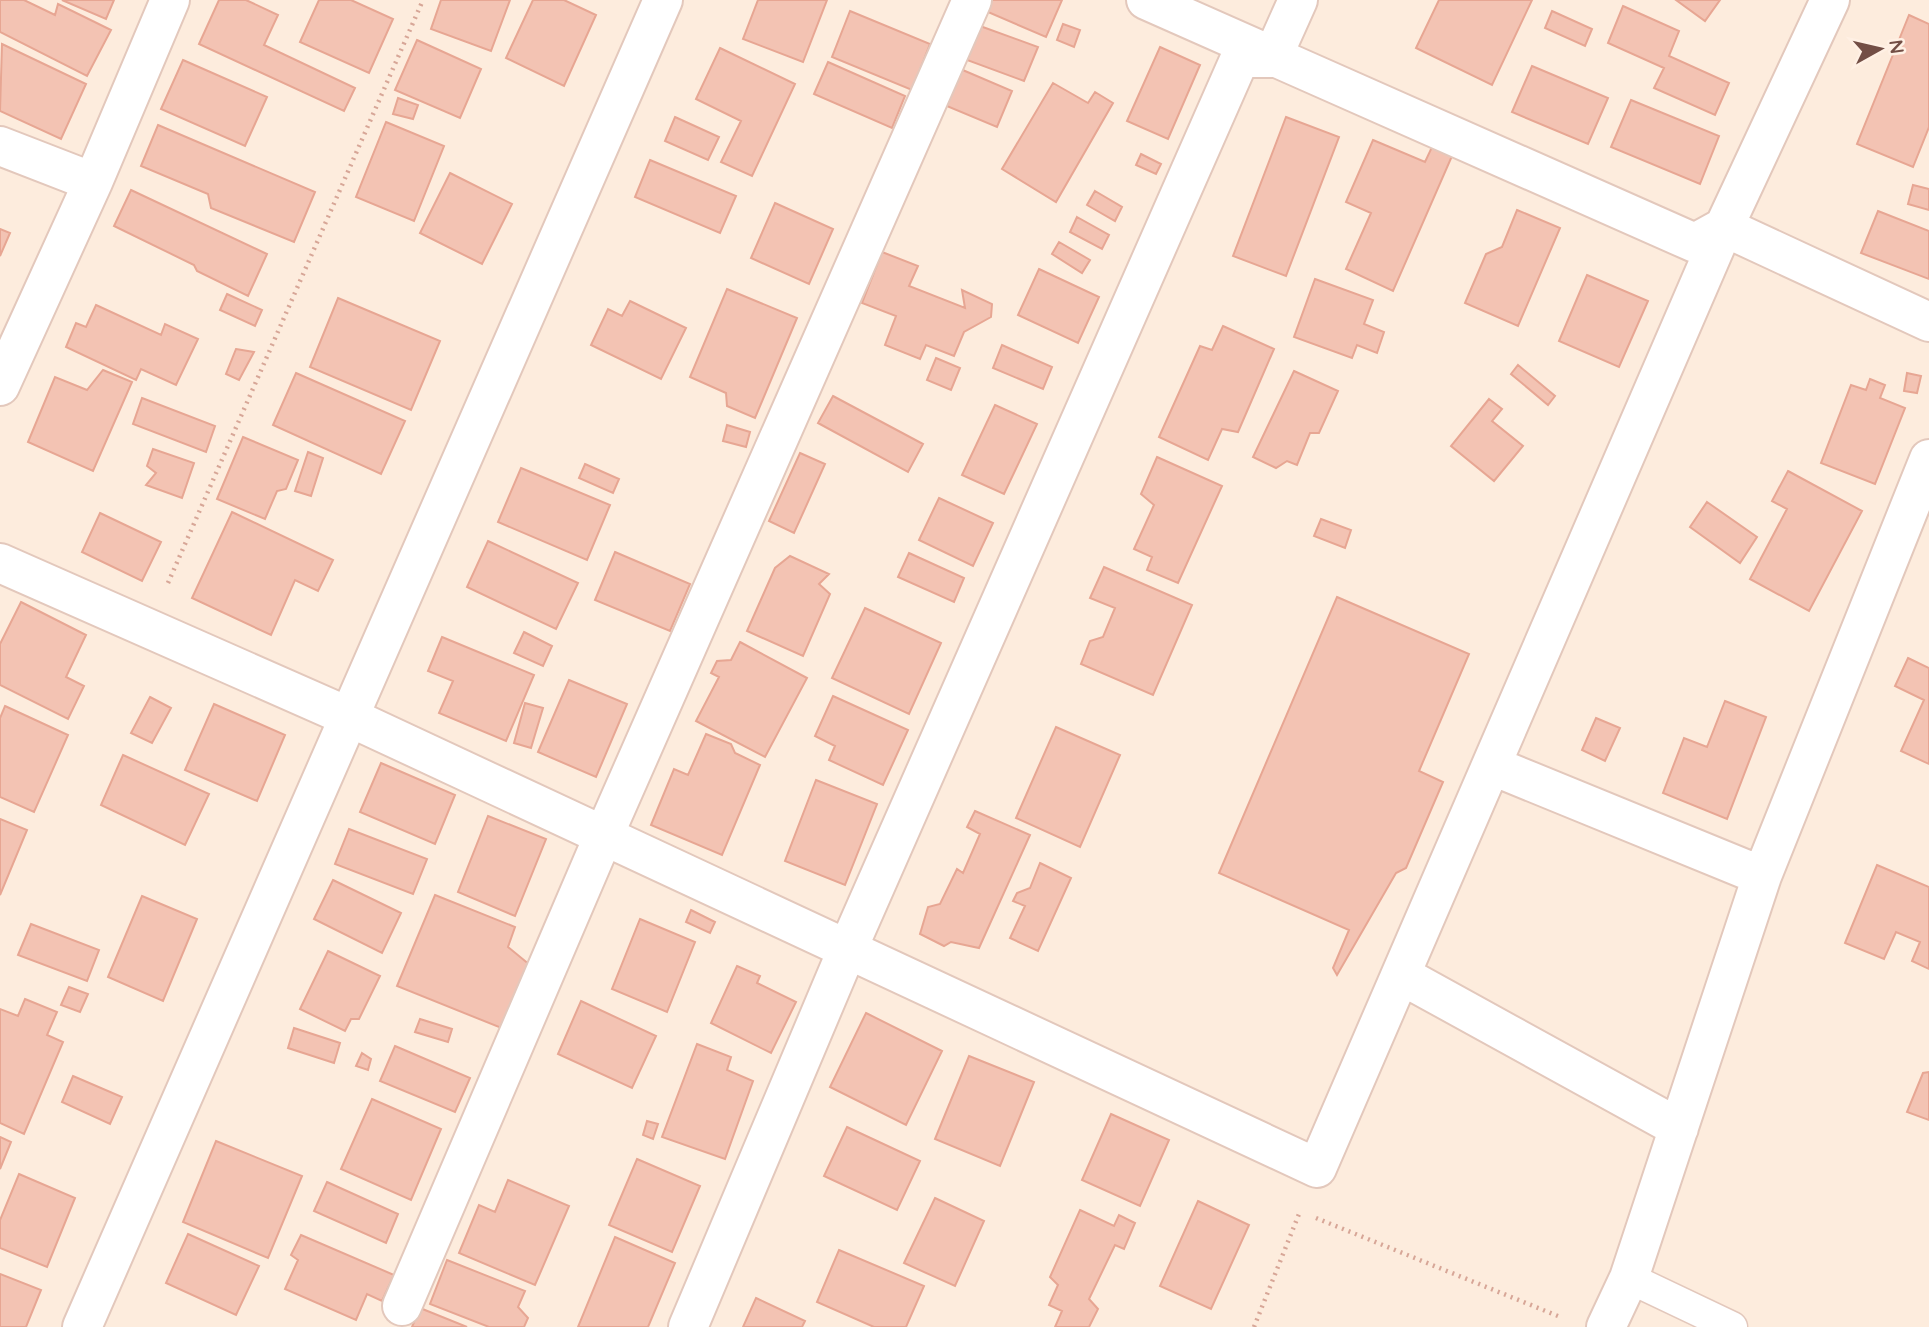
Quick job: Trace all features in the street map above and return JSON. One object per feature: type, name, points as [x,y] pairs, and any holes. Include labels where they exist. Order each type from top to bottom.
[{"type":"street","points":[[0,386],[93,182],[170,0]]},
{"type":"street","points":[[82,1327],[347,716],[663,0]]},
{"type":"street","points":[[402,1306],[604,835],[972,0]]},
{"type":"street","points":[[1146,0],[1695,243],[1724,227]]},
{"type":"street","points":[[1272,58],[1298,0]]},
{"type":"street","points":[[0,563],[347,716],[1317,1168],[1724,227],[1830,0]]},
{"type":"street","points":[[688,1327],[848,948],[1240,58],[1272,58]]},
{"type":"street","points":[[0,146],[93,182]]},
{"type":"street","points":[[1724,227],[1929,321]]},
{"type":"street","points":[[1589,1324],[1629,1278],[1762,876],[1929,459]]},
{"type":"street","points":[[1493,766],[1762,876]]},
{"type":"street","points":[[1401,975],[1679,1128]]},
{"type":"lane","points":[[1629,1278],[1732,1327]]},
{"type":"path","points":[[149,628],[422,0]]},
{"type":"path","points":[[1254,1327],[1300,1211],[1589,1324]]},
{"type":"building","points":[[0,0],[24,0],[55,15],[58,4],[111,30],[87,76],[0,32]]},
{"type":"building","points":[[62,0],[114,0],[106,19]]},
{"type":"building","points":[[219,0],[246,0],[278,15],[264,45],[355,88],[344,111],[199,44]]},
{"type":"building","points":[[319,0],[351,0],[393,19],[369,73],[300,42]]},
{"type":"building","points":[[441,0],[510,0],[491,51],[431,29]]},
{"type":"building","points":[[533,0],[564,0],[596,15],[564,86],[506,58]]},
{"type":"building","points":[[758,0],[827,0],[803,62],[743,39]]},
{"type":"building","points":[[985,0],[1062,0],[1046,37],[981,9]]},
{"type":"building","points":[[1439,0],[1532,0],[1492,85],[1416,48]]},
{"type":"building","points":[[1676,0],[1720,0],[1705,21]]},
{"type":"building","points":[[1623,6],[1679,31],[1669,56],[1729,83],[1715,115],[1654,88],[1664,68],[1608,43]]},
{"type":"building","points":[[850,11],[930,44],[912,90],[832,57]]},
{"type":"building","points":[[1552,11],[1592,29],[1585,46],[1545,28]]},
{"type":"building","points":[[1909,15],[1929,24],[1929,127],[1913,167],[1857,144]]},
{"type":"building","points":[[1063,24],[1080,30],[1074,47],[1057,40]]},
{"type":"building","points":[[980,26],[1038,47],[1024,81],[967,60]]},
{"type":"building","points":[[417,40],[481,69],[460,118],[395,90]]},
{"type":"building","points":[[2,44],[86,84],[61,139],[0,111]]},
{"type":"building","points":[[1160,47],[1200,65],[1168,139],[1127,121]]},
{"type":"building","points":[[720,48],[795,84],[752,176],[721,162],[741,121],[696,99]]},
{"type":"building","points":[[183,60],[267,97],[245,146],[161,109]]},
{"type":"building","points":[[828,62],[905,96],[892,128],[814,94]]},
{"type":"building","points":[[1532,66],[1608,98],[1588,144],[1512,112]]},
{"type":"building","points":[[958,68],[1012,91],[997,127],[942,104]]},
{"type":"building","points":[[1053,83],[1088,103],[1095,92],[1113,103],[1056,202],[1002,169]]},
{"type":"building","points":[[398,98],[418,105],[413,119],[393,114]]},
{"type":"building","points":[[1631,100],[1719,136],[1700,184],[1611,147]]},
{"type":"building","points":[[675,117],[719,137],[708,160],[665,141]]},
{"type":"building","points":[[1286,117],[1339,137],[1286,276],[1233,256]]},
{"type":"building","points":[[386,122],[444,146],[414,221],[356,197]]},
{"type":"building","points":[[158,125],[315,192],[294,242],[211,208],[208,194],[141,166]]},
{"type":"building","points":[[1373,140],[1425,162],[1432,147],[1452,156],[1393,291],[1346,269],[1371,213],[1346,202]]},
{"type":"building","points":[[1141,154],[1161,164],[1156,174],[1136,165]]},
{"type":"building","points":[[650,160],[736,196],[720,233],[635,197]]},
{"type":"building","points":[[450,173],[512,204],[482,264],[420,233]]},
{"type":"building","points":[[1913,185],[1929,189],[1929,210],[1908,204]]},
{"type":"building","points":[[131,190],[267,254],[248,296],[197,271],[194,265],[114,226]]},
{"type":"building","points":[[1095,191],[1122,207],[1115,221],[1087,205]]},
{"type":"building","points":[[775,203],[833,229],[809,284],[751,258]]},
{"type":"building","points":[[1517,210],[1560,228],[1518,326],[1465,303],[1486,254],[1502,247]]},
{"type":"building","points":[[1878,211],[1929,231],[1929,279],[1861,253]]},
{"type":"building","points":[[1077,217],[1109,235],[1102,249],[1070,232]]},
{"type":"building","points":[[0,229],[10,233],[0,256]]},
{"type":"building","points":[[1059,242],[1090,260],[1082,273],[1052,254]]},
{"type":"building","points":[[882,252],[918,266],[909,286],[965,308],[962,290],[992,304],[991,317],[964,332],[954,356],[926,345],[920,359],[885,345],[896,316],[862,303]]},
{"type":"building","points":[[1039,269],[1099,297],[1078,343],[1018,315]]},
{"type":"building","points":[[1587,275],[1648,301],[1619,367],[1559,341]]},
{"type":"building","points":[[1315,279],[1373,300],[1364,324],[1384,332],[1377,353],[1357,345],[1352,358],[1294,337]]},
{"type":"building","points":[[727,289],[797,318],[755,418],[727,406],[726,393],[690,377]]},
{"type":"building","points":[[227,294],[262,310],[255,326],[220,310]]},
{"type":"building","points":[[338,298],[440,341],[411,410],[310,367]]},
{"type":"building","points":[[630,301],[686,328],[661,379],[591,345],[608,309],[622,316]]},
{"type":"building","points":[[96,305],[161,335],[165,324],[198,339],[176,385],[141,369],[136,380],[66,347],[76,323],[86,327]]},
{"type":"building","points":[[1223,326],[1274,349],[1238,432],[1222,429],[1208,460],[1159,437],[1200,346],[1212,350]]},
{"type":"building","points":[[1002,345],[1052,367],[1043,389],[993,368]]},
{"type":"building","points":[[236,349],[254,352],[239,380],[226,374]]},
{"type":"building","points":[[936,358],[960,368],[951,390],[927,380]]},
{"type":"building","points":[[1518,365],[1555,396],[1548,405],[1511,374]]},
{"type":"building","points":[[103,370],[132,382],[93,471],[28,442],[55,377],[87,390]]},
{"type":"building","points":[[1294,371],[1338,391],[1319,433],[1310,433],[1297,465],[1287,461],[1276,468],[1253,457]]},
{"type":"building","points":[[296,373],[405,421],[381,474],[273,425]]},
{"type":"building","points":[[1907,373],[1921,376],[1917,393],[1904,391]]},
{"type":"building","points":[[1870,379],[1885,385],[1880,398],[1905,408],[1875,484],[1821,463],[1851,385],[1866,390]]},
{"type":"building","points":[[833,396],[923,444],[908,472],[818,423]]},
{"type":"building","points":[[142,398],[215,426],[206,452],[133,424]]},
{"type":"building","points":[[1489,399],[1502,409],[1492,421],[1523,446],[1494,481],[1451,446]]},
{"type":"building","points":[[995,405],[1037,424],[1004,494],[962,475]]},
{"type":"building","points":[[727,425],[750,432],[746,447],[723,441]]},
{"type":"building","points":[[243,437],[298,460],[286,489],[277,491],[265,519],[217,499]]},
{"type":"building","points":[[153,449],[194,463],[182,498],[146,485],[156,473],[147,466]]},
{"type":"building","points":[[308,452],[323,458],[311,496],[295,491]]},
{"type":"building","points":[[800,453],[825,464],[794,533],[769,521]]},
{"type":"building","points":[[1157,457],[1222,486],[1178,583],[1147,570],[1152,557],[1134,549],[1154,505],[1141,494]]},
{"type":"building","points":[[585,464],[619,479],[613,493],[579,478]]},
{"type":"building","points":[[521,468],[610,505],[587,560],[498,522]]},
{"type":"building","points":[[1788,471],[1862,511],[1809,611],[1750,579],[1787,509],[1772,501]]},
{"type":"building","points":[[939,498],[993,523],[973,566],[919,540]]},
{"type":"building","points":[[1707,502],[1757,537],[1740,563],[1690,527]]},
{"type":"building","points":[[232,512],[333,560],[318,591],[295,580],[271,635],[192,598]]},
{"type":"building","points":[[100,513],[161,542],[142,581],[82,552]]},
{"type":"building","points":[[1321,519],[1351,530],[1345,548],[1314,536]]},
{"type":"building","points":[[488,541],[578,583],[556,629],[467,587]]},
{"type":"building","points":[[615,552],[690,584],[670,631],[595,600]]},
{"type":"building","points":[[909,553],[964,578],[954,602],[898,577]]},
{"type":"building","points":[[790,556],[829,574],[819,584],[830,594],[803,656],[747,631],[775,568]]},
{"type":"building","points":[[1104,567],[1192,605],[1153,695],[1081,664],[1090,641],[1103,637],[1115,608],[1090,598]]},
{"type":"building","points":[[1337,597],[1469,654],[1419,771],[1443,782],[1406,868],[1396,873],[1337,975],[1333,968],[1349,930],[1219,873]]},
{"type":"building","points":[[21,602],[86,635],[66,677],[84,686],[68,719],[0,685],[0,644]]},
{"type":"building","points":[[865,608],[941,643],[909,714],[832,678]]},
{"type":"building","points":[[524,632],[552,646],[543,666],[514,653]]},
{"type":"building","points":[[442,637],[534,675],[506,741],[439,713],[453,681],[428,671]]},
{"type":"building","points":[[740,642],[807,678],[765,757],[696,721],[719,677],[711,673],[717,661],[731,660]]},
{"type":"building","points":[[1908,658],[1929,668],[1929,764],[1901,751],[1924,700],[1895,686]]},
{"type":"building","points":[[569,680],[627,704],[596,777],[538,752]]},
{"type":"building","points":[[833,696],[908,730],[883,785],[829,760],[835,746],[815,736]]},
{"type":"building","points":[[150,697],[171,708],[152,743],[131,733]]},
{"type":"building","points":[[1725,701],[1766,717],[1727,819],[1663,793],[1684,738],[1707,747]]},
{"type":"building","points":[[525,703],[543,708],[531,748],[514,743]]},
{"type":"building","points":[[214,704],[285,735],[257,801],[185,770]]},
{"type":"building","points":[[5,706],[68,735],[34,812],[0,797],[0,718]]},
{"type":"building","points":[[1596,718],[1620,728],[1605,761],[1582,750]]},
{"type":"building","points":[[1056,727],[1120,755],[1080,847],[1016,818]]},
{"type":"building","points":[[706,734],[731,744],[735,753],[760,765],[722,855],[651,825],[674,769],[688,775]]},
{"type":"building","points":[[123,755],[209,794],[185,845],[101,805]]},
{"type":"building","points":[[381,763],[455,795],[435,844],[360,812]]},
{"type":"building","points":[[816,780],[877,804],[845,885],[785,861]]},
{"type":"building","points":[[975,811],[1030,835],[979,948],[951,942],[944,946],[920,934],[928,907],[940,904],[957,869],[963,873],[980,834],[967,827]]},
{"type":"building","points":[[488,816],[546,839],[515,916],[458,892]]},
{"type":"building","points":[[0,819],[27,830],[0,895]]},
{"type":"building","points":[[349,829],[427,859],[413,894],[335,864]]},
{"type":"building","points":[[1040,863],[1071,878],[1038,951],[1010,938],[1025,906],[1013,901],[1017,893],[1030,888]]},
{"type":"building","points":[[1877,865],[1929,887],[1929,969],[1912,961],[1920,942],[1896,932],[1884,959],[1845,943]]},
{"type":"building","points":[[333,880],[401,913],[382,953],[314,919]]},
{"type":"building","points":[[435,895],[515,927],[508,947],[530,965],[504,1029],[397,986]]},
{"type":"building","points":[[142,896],[197,919],[163,1001],[108,977]]},
{"type":"building","points":[[691,910],[715,922],[710,933],[686,922]]},
{"type":"building","points":[[640,919],[695,942],[667,1012],[612,989]]},
{"type":"building","points":[[31,924],[99,950],[87,981],[18,955]]},
{"type":"building","points":[[328,951],[380,976],[359,1019],[351,1019],[345,1031],[300,1009]]},
{"type":"building","points":[[737,966],[760,976],[757,983],[796,1002],[771,1053],[711,1023]]},
{"type":"building","points":[[69,987],[88,994],[80,1012],[61,1005]]},
{"type":"building","points":[[25,999],[57,1012],[47,1035],[63,1042],[24,1134],[0,1123],[0,1009],[18,1016]]},
{"type":"building","points":[[581,1001],[656,1036],[632,1088],[558,1054]]},
{"type":"building","points":[[866,1013],[942,1051],[906,1125],[830,1087]]},
{"type":"building","points":[[420,1019],[452,1029],[448,1042],[415,1032]]},
{"type":"building","points":[[294,1028],[340,1043],[334,1063],[288,1048]]},
{"type":"building","points":[[697,1044],[731,1057],[727,1070],[753,1081],[725,1159],[662,1137]]},
{"type":"building","points":[[395,1046],[470,1078],[455,1112],[380,1081]]},
{"type":"building","points":[[362,1053],[371,1059],[368,1070],[356,1066]]},
{"type":"building","points":[[969,1056],[1034,1082],[1000,1166],[935,1139]]},
{"type":"building","points":[[1929,1072],[1929,1120],[1907,1112],[1923,1073]]},
{"type":"building","points":[[73,1076],[122,1097],[110,1124],[62,1102]]},
{"type":"building","points":[[372,1099],[441,1129],[411,1200],[341,1169]]},
{"type":"building","points":[[1111,1114],[1169,1140],[1140,1206],[1082,1180]]},
{"type":"building","points":[[647,1121],[658,1124],[653,1139],[643,1135]]},
{"type":"building","points":[[847,1127],[920,1161],[897,1210],[824,1176]]},
{"type":"building","points":[[0,1137],[11,1142],[0,1169]]},
{"type":"building","points":[[216,1141],[302,1176],[268,1258],[183,1222]]},
{"type":"building","points":[[637,1159],[700,1186],[672,1252],[609,1225]]},
{"type":"building","points":[[19,1174],[75,1198],[47,1267],[0,1248],[0,1220]]},
{"type":"building","points":[[508,1180],[569,1206],[535,1285],[459,1253],[479,1205],[495,1212]]},
{"type":"building","points":[[327,1182],[398,1214],[386,1243],[314,1211]]},
{"type":"building","points":[[935,1198],[984,1221],[955,1286],[904,1263]]},
{"type":"building","points":[[1198,1201],[1249,1225],[1211,1309],[1160,1286]]},
{"type":"building","points":[[1080,1210],[1114,1226],[1119,1215],[1135,1223],[1124,1249],[1115,1245],[1089,1299],[1098,1309],[1089,1327],[1055,1327],[1062,1311],[1049,1305],[1058,1285],[1050,1277]]},
{"type":"building","points":[[188,1234],[259,1266],[236,1315],[166,1283]]},
{"type":"building","points":[[301,1235],[394,1275],[382,1301],[367,1294],[356,1320],[285,1289],[298,1260],[291,1255]]},
{"type":"building","points":[[615,1237],[675,1263],[648,1327],[578,1327]]},
{"type":"building","points":[[839,1250],[924,1286],[906,1327],[874,1327],[817,1302]]},
{"type":"building","points":[[447,1260],[525,1291],[518,1307],[528,1318],[524,1327],[489,1327],[430,1304]]},
{"type":"building","points":[[0,1274],[41,1290],[26,1327],[0,1327]]},
{"type":"building","points":[[756,1298],[805,1321],[802,1327],[743,1327]]},
{"type":"building","points":[[420,1308],[467,1327],[412,1327]]}]
